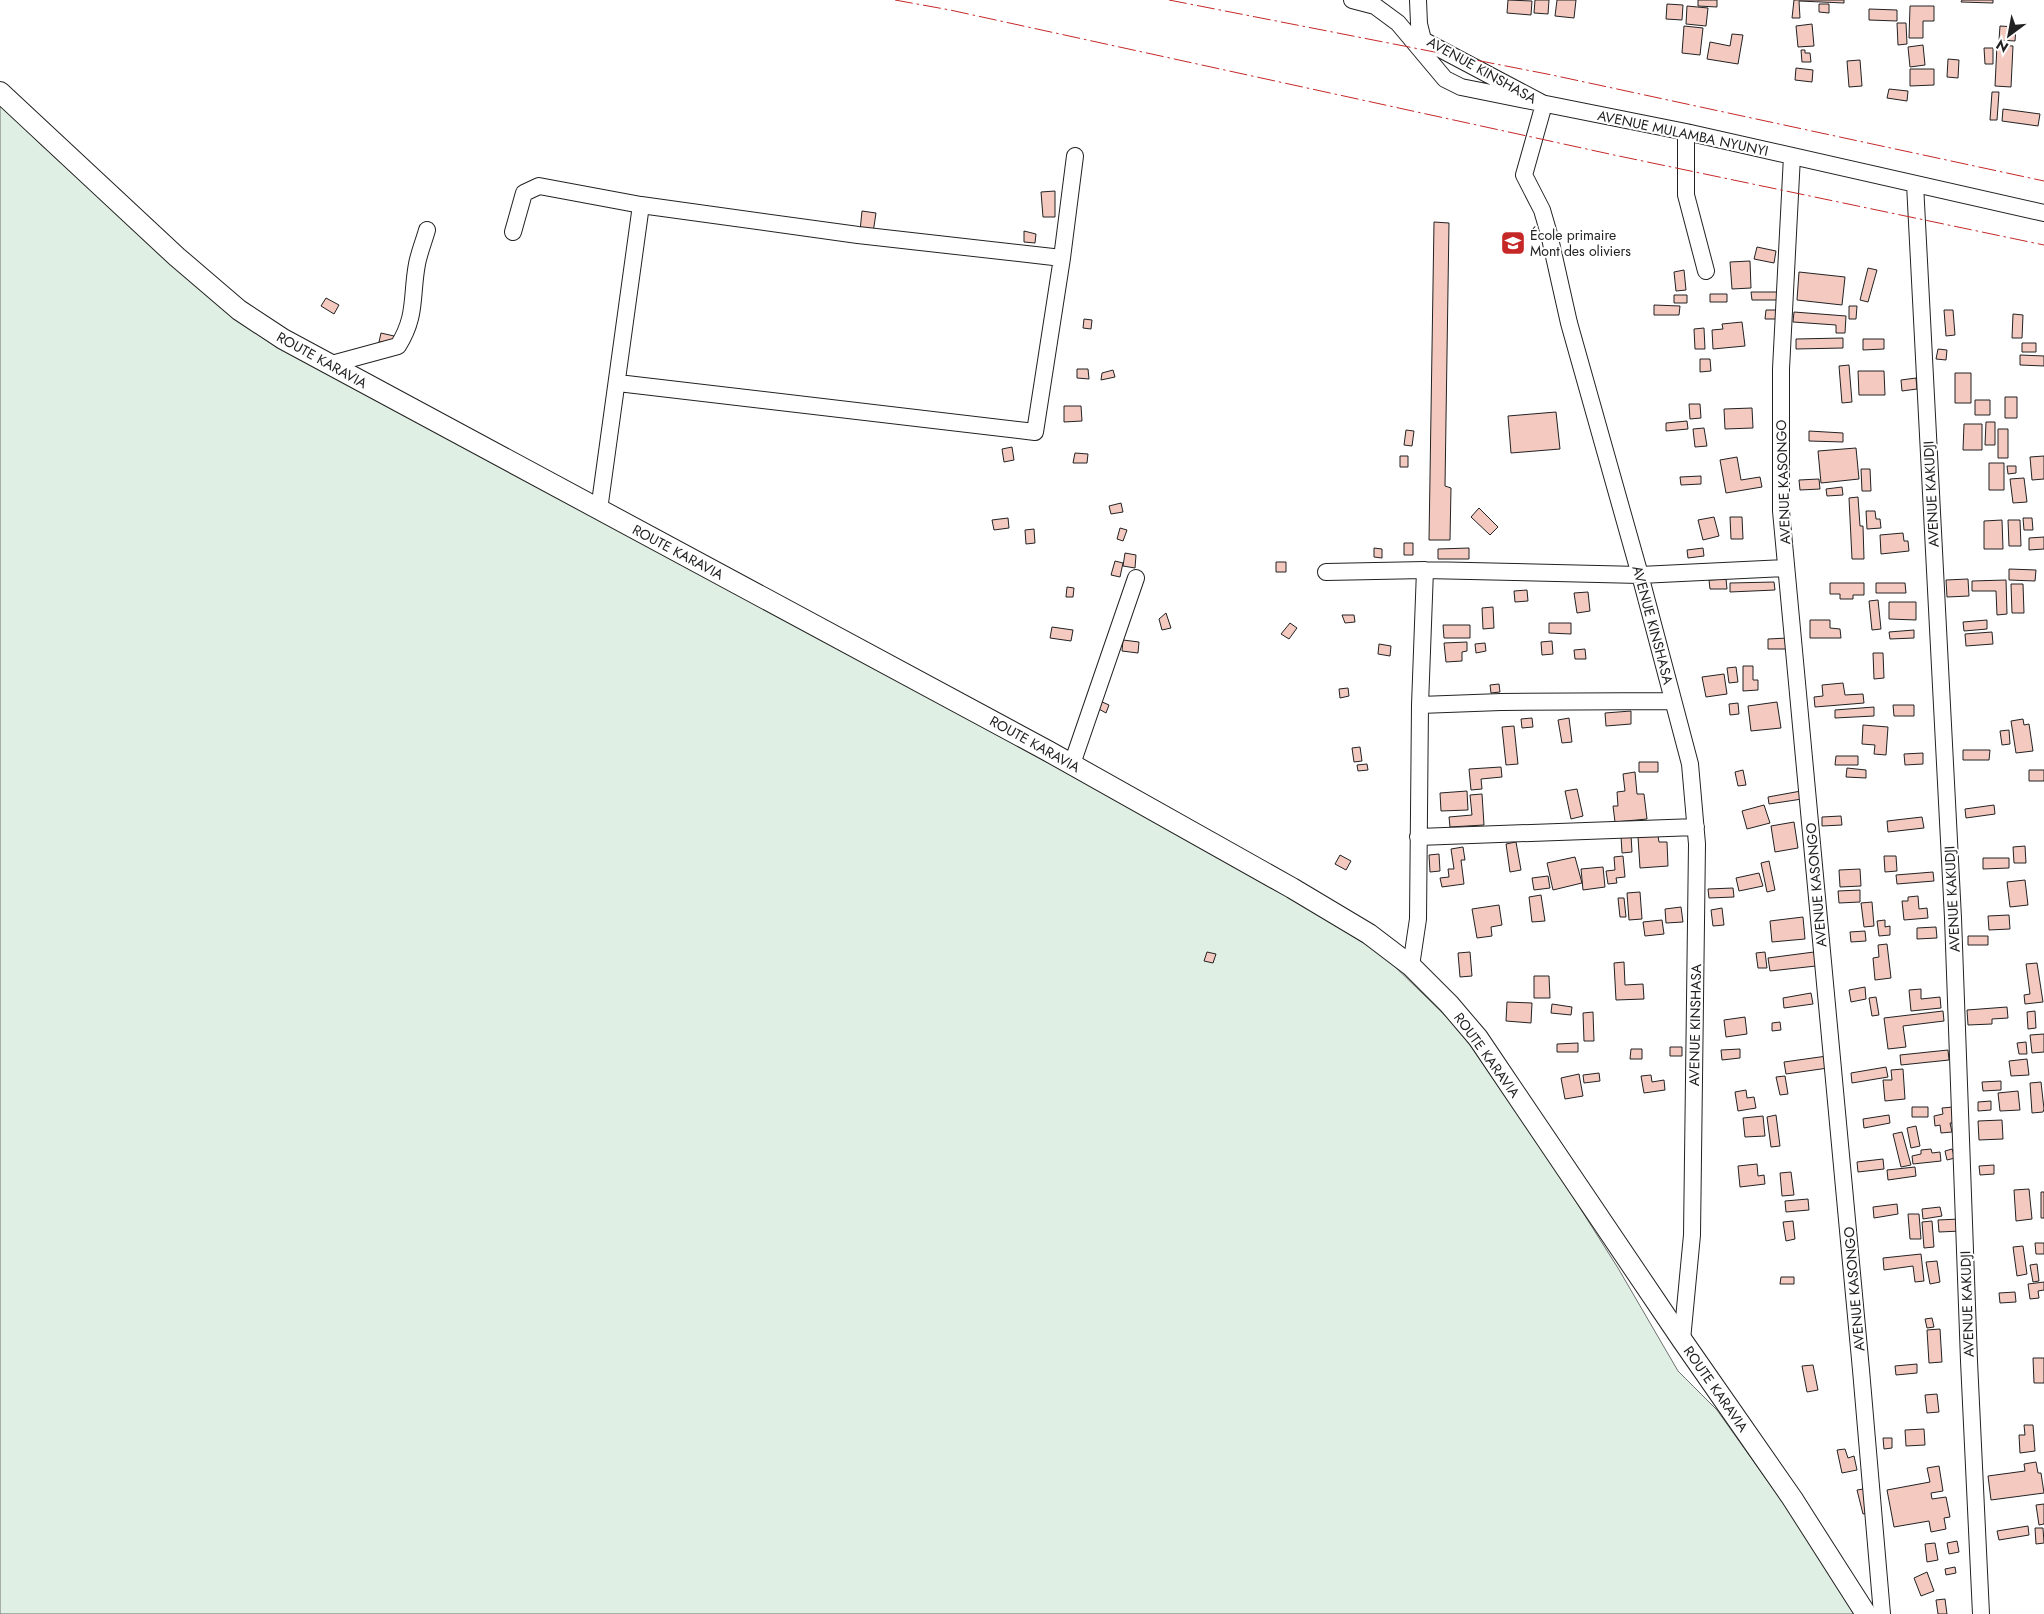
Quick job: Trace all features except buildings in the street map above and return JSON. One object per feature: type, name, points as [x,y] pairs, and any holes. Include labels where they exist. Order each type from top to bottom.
[{"type":"street","name":"AVENUE MULAMBA NYUNYI","points":[[1352,0],[1375,6],[1398,23],[1445,79],[1461,87],[1686,132],[2044,213]]},
{"type":"street","name":"AVENUE KINSHASA","points":[[1418,0],[1419,24],[1423,40],[1544,104],[1524,175],[1542,210],[1549,234],[1569,323],[1640,575],[1690,764],[1696,827],[1692,1235],[1682,1340]]},
{"type":"street","name":"ROUTE KARAVIA","points":[[0,92],[137,221],[239,310],[283,339],[1072,764],[1292,888],[1369,934],[1411,966],[1449,1004],[1478,1038],[1682,1340],[1792,1498],[1866,1614]]},
{"type":"street","points":[[1686,132],[1686,195],[1706,271]]},
{"type":"street","points":[[618,383],[1035,432],[1062,258],[1075,156]]},
{"type":"street","name":"AVENUE KASONGO","points":[[1792,156],[1781,369],[1781,511],[1858,1331],[1882,1614]]},
{"type":"street","name":"AVENUE KAKUDJI","points":[[1915,184],[1953,918],[1969,1361],[1981,1614]]},
{"type":"street","points":[[513,232],[524,193],[540,186],[641,205],[858,235],[1062,258]]},
{"type":"street","points":[[600,510],[641,205]]},
{"type":"street","points":[[328,364],[398,346],[407,332],[414,307],[417,264],[428,230]]},
{"type":"street","points":[[1326,572],[1425,570],[1640,575],[1786,568]]},
{"type":"street","points":[[1411,966],[1418,919],[1420,705],[1425,570]]},
{"type":"street","points":[[1072,764],[1136,578]]},
{"type":"street","points":[[1420,705],[1501,702],[1674,701]]},
{"type":"street","points":[[1418,837],[1696,827]]},
{"type":"green space","points":[[0,104],[36,140],[161,255],[275,342],[1269,883],[1384,956],[1458,1028],[1537,1140],[1618,1268],[1678,1371],[1717,1410],[1862,1614],[0,1614]]},
{"type":"power","points":[[895,0],[950,10],[1614,155],[2044,245]]},
{"type":"power","points":[[1169,0],[1552,75],[2044,181]]},
{"type":"place","name":"École primaire Mont des oliviers","points":[[1513,243]]}]
